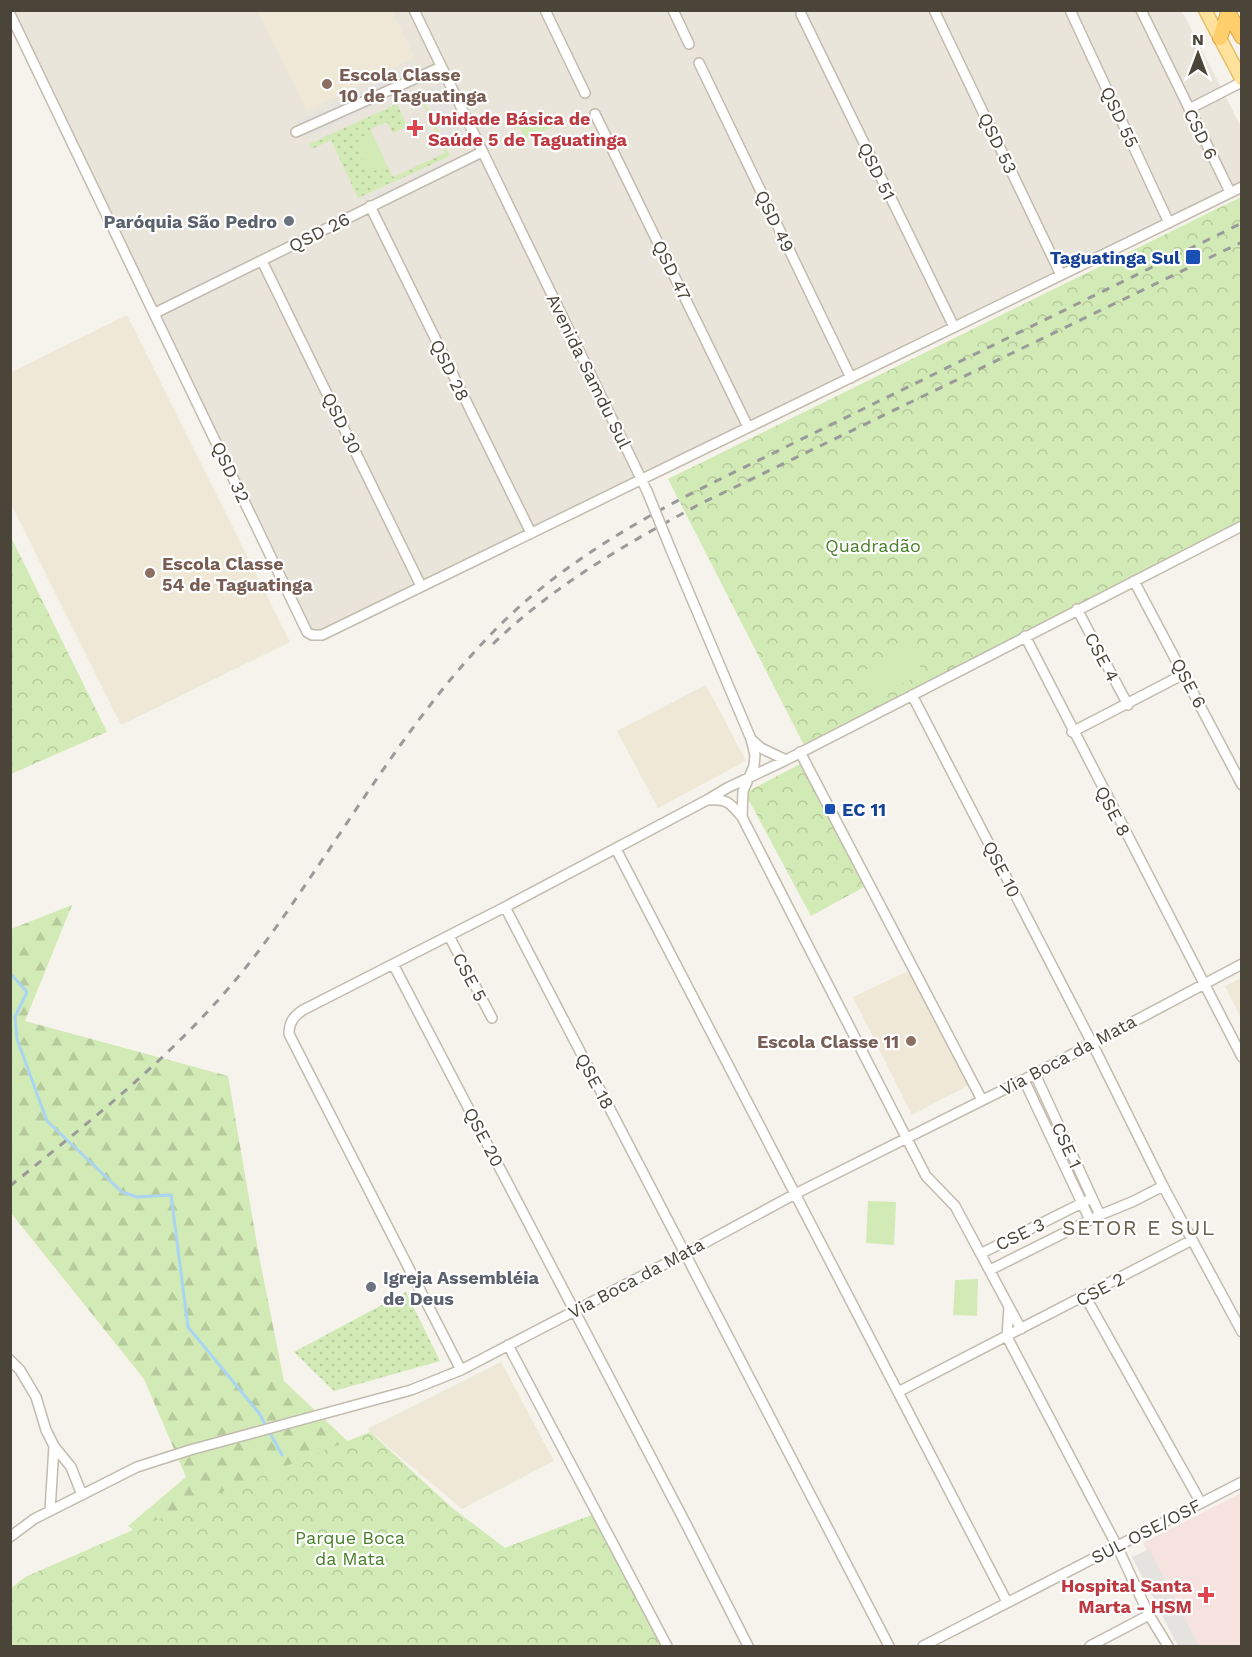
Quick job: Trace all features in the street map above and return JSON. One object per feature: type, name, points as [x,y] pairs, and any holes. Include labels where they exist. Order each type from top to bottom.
[{"type":"highway","points":[[1220,38],[1227,12]]},
{"type":"highway","points":[[1227,12],[1242,37]]},
{"type":"main road","points":[[1205,10],[1242,81]]},
{"type":"street","name":"Avenida Samdu Sul","points":[[414,10],[647,491],[751,739],[755,761],[743,791],[742,818]]},
{"type":"street","points":[[545,10],[585,93]]},
{"type":"street","points":[[673,10],[689,44]]},
{"type":"street","name":"QSD 53","points":[[934,10],[1061,275]]},
{"type":"street","name":"QSD 55","points":[[1070,10],[1169,223]]},
{"type":"street","name":"CSD 6","points":[[1145,12],[1230,192]]},
{"type":"street","name":"QSD 32","points":[[10,14],[307,632],[312,635],[322,635],[421,586]]},
{"type":"street","name":"QSD 51","points":[[801,14],[954,327]]},
{"type":"street","name":"QSD 49","points":[[699,63],[851,378]]},
{"type":"street","points":[[296,132],[441,67]]},
{"type":"street","points":[[1189,109],[1242,81]]},
{"type":"street","name":"QSD 47","points":[[595,114],[748,427]]},
{"type":"street","name":"QSD 26","points":[[155,313],[482,152]]},
{"type":"street","points":[[421,586],[1242,187]]},
{"type":"street","name":"QSD 28","points":[[370,206],[531,533]]},
{"type":"street","name":"QSD 30","points":[[262,261],[421,586]]},
{"type":"street","points":[[461,1370],[289,1034],[290,1023],[303,1010],[505,908],[748,778],[1242,526]]},
{"type":"street","name":"QSE 6","points":[[1134,581],[1242,785]]},
{"type":"street","name":"CSE 4","points":[[1077,609],[1128,705]]},
{"type":"street","name":"QSE 8","points":[[1024,636],[1242,1057]]},
{"type":"street","points":[[1072,732],[1184,674]]},
{"type":"street","name":"QSE 10","points":[[912,695],[1092,1043],[1163,1186],[1242,1332]]},
{"type":"street","points":[[751,739],[761,748],[786,760]]},
{"type":"street","points":[[800,752],[982,1100]]},
{"type":"street","points":[[707,800],[728,801],[742,818],[926,1176],[956,1206],[1021,1329]]},
{"type":"street","points":[[616,849],[1007,1602]]},
{"type":"street","name":"QSE 18","points":[[505,908],[889,1647]]},
{"type":"street","name":"CSE 5","points":[[449,936],[492,1018]]},
{"type":"street","name":"QSE 20","points":[[393,964],[748,1647]]},
{"type":"street","name":"Via Boca da Mata","points":[[10,1537],[34,1519],[137,1467],[190,1450],[411,1390],[461,1370],[795,1194],[1024,1080],[1242,964]]},
{"type":"street","name":"CSE 1","points":[[1035,1074],[1100,1215]]},
{"type":"street","name":"CSE 1","points":[[1024,1080],[1090,1220]]},
{"type":"street","name":"CSE 3","points":[[990,1270],[1163,1186]]},
{"type":"street","name":"CSE 3","points":[[982,1253],[1091,1198]]},
{"type":"street","name":"CSE 2","points":[[898,1392],[1192,1240]]},
{"type":"street","points":[[1085,1296],[1201,1503]]},
{"type":"street","points":[[1009,1306],[1007,1337],[1117,1546],[1149,1615],[1168,1647]]},
{"type":"street","points":[[508,1345],[667,1647]]},
{"type":"street","points":[[10,1360],[20,1370],[36,1397],[46,1430],[54,1446],[71,1467],[82,1495]]},
{"type":"street","points":[[50,1511],[54,1446]]},
{"type":"street","name":"SUL OSE/OSF","points":[[923,1647],[1242,1482]]},
{"type":"street","points":[[1090,1647],[1149,1615]]},
{"type":"shaded area","points":[[13,11],[1182,11],[1241,127],[1241,187],[311,637]]},
{"type":"shaded area","name":"Escola Classe 10 de Taguatinga","points":[[257,11],[392,11],[415,57],[307,111]]},
{"type":"shaded area","points":[[413,67],[421,84],[306,138],[298,121]]},
{"type":"shaded area","points":[[440,83],[467,138],[449,147],[422,91]]},
{"type":"shaded area","points":[[447,160],[449,165],[374,201],[372,196]]},
{"type":"shaded area","name":"Escola Classe 54 de Taguatinga","points":[[127,315],[290,642],[121,725],[11,504],[10,373]]},
{"type":"shaded area","points":[[706,685],[746,761],[658,808],[617,731]]},
{"type":"shaded area","name":"Escola Classe 11","points":[[910,970],[969,1085],[912,1115],[853,997]]},
{"type":"shaded area","points":[[1241,978],[1241,1018],[1225,986]]},
{"type":"shaded area","points":[[501,1362],[554,1461],[462,1509],[367,1429]]},
{"type":"shaded area","name":"Hospital Santa Marta - HSM","points":[[1241,1493],[1241,1646],[1197,1646],[1143,1543]]},
{"type":"shaded area","points":[[1149,1549],[1199,1646],[1178,1646],[1132,1557]]},
{"type":"green space","points":[[420,92],[450,156],[358,198],[331,140],[312,149],[309,144],[397,104],[407,126],[393,133],[387,122],[370,129],[373,135],[355,143],[369,173],[387,165],[393,177],[445,153],[418,93]]},
{"type":"green space","points":[[545,112],[553,127],[526,138],[518,125]]},
{"type":"green space","points":[[373,135],[387,165],[369,173],[355,143]]},
{"type":"green space","name":"Quadradão","points":[[1241,197],[1241,523],[806,749],[668,479]]},
{"type":"green space","points":[[10,535],[107,732],[11,774],[10,774]]},
{"type":"green space","points":[[910,648],[924,674],[873,697],[861,672]]},
{"type":"green space","points":[[802,763],[864,887],[811,916],[745,793]]},
{"type":"green space","points":[[72,905],[25,1021],[228,1076],[259,1256],[284,1381],[490,1576],[245,1614],[128,1526],[186,1477],[144,1379],[11,1213],[11,929]]},
{"type":"green space","points":[[868,1201],[896,1202],[894,1245],[866,1243]]},
{"type":"green space","points":[[978,1279],[977,1316],[953,1315],[955,1280]]},
{"type":"green space","points":[[406,1292],[440,1361],[334,1391],[294,1352]]},
{"type":"green space","name":"Parque Boca da Mata","points":[[370,1432],[451,1507],[505,1548],[599,1512],[667,1646],[11,1646],[10,1589],[25,1577],[195,1503]]},
{"type":"waterway","points":[[10,973],[27,992],[15,1017],[17,1039],[47,1121],[122,1192],[137,1197],[171,1195],[188,1327],[259,1413],[282,1455]]},
{"type":"railway","points":[[10,1186],[126,1090],[208,1011],[264,944],[376,779],[445,686],[496,629],[565,570],[641,521],[694,492],[1242,223]]},
{"type":"railway","points":[[493,644],[566,584],[618,550],[700,504],[1242,242]]},
{"type":"place","name":"Escola Classe 10 de Taguatinga","points":[[327,84]]},
{"type":"place","name":"Unidade Básica de Saúde 5 de Taguatinga","points":[[415,128]]},
{"type":"place","name":"Paróquia São Pedro","points":[[289,221]]},
{"type":"place","name":"Taguatinga Sul","points":[[1193,257]]},
{"type":"place","name":"Escola Classe 54 de Taguatinga","points":[[150,573]]},
{"type":"place","name":"EC 11","points":[[830,809]]},
{"type":"place","name":"Escola Classe 11","points":[[911,1041]]},
{"type":"place","name":"Igreja Assembléia de Deus","points":[[371,1287]]},
{"type":"place","name":"Hospital Santa Marta - HSM","points":[[1206,1595]]},
{"type":"district","name":"SETOR E SUL","points":[[1139,1227]]}]
